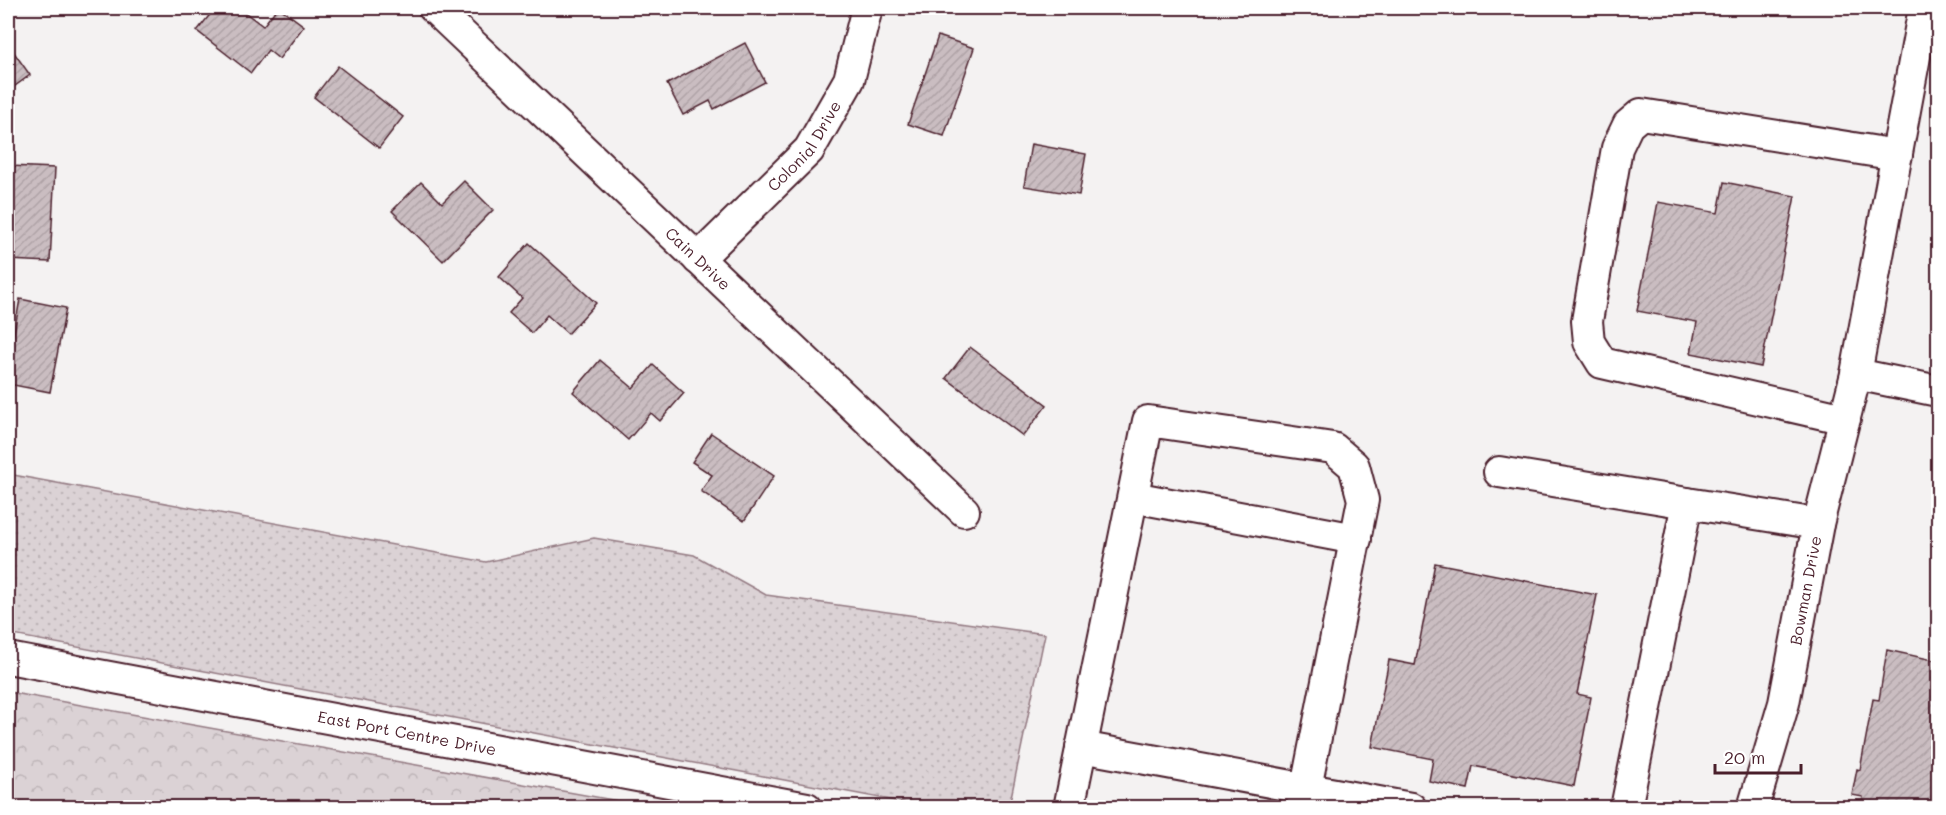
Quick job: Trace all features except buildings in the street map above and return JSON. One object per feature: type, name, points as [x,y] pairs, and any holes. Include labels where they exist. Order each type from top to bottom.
[{"type":"street","name":"Cain Drive","points":[[434,8],[964,511]]},
{"type":"street","name":"Colonial Drive","points":[[698,259],[809,150],[849,80],[867,8]]},
{"type":"street","name":"Bowman Drive","points":[[1753,807],[1784,704],[1818,524],[1856,374],[1924,8]]},
{"type":"street","points":[[1845,419],[1602,363],[1589,342],[1587,321],[1617,148],[1628,125],[1641,114],[1896,155]]},
{"type":"street","points":[[1856,374],[1938,391]]},
{"type":"street","points":[[1069,807],[1148,421],[1333,448],[1354,466],[1363,500],[1303,798]]},
{"type":"street","points":[[1499,472],[1818,524]]},
{"type":"street","points":[[1133,497],[1356,539]]},
{"type":"street","points":[[1626,807],[1687,503]]},
{"type":"street","name":"East Port Centre Drive","points":[[8,658],[807,807]]},
{"type":"street","points":[[1082,747],[1303,798],[1411,807]]},
{"type":"green space","points":[[8,474],[486,562],[594,538],[694,555],[766,595],[1045,634],[1009,807],[928,807],[8,634]]},
{"type":"green space","points":[[8,692],[652,807],[8,807]]}]
